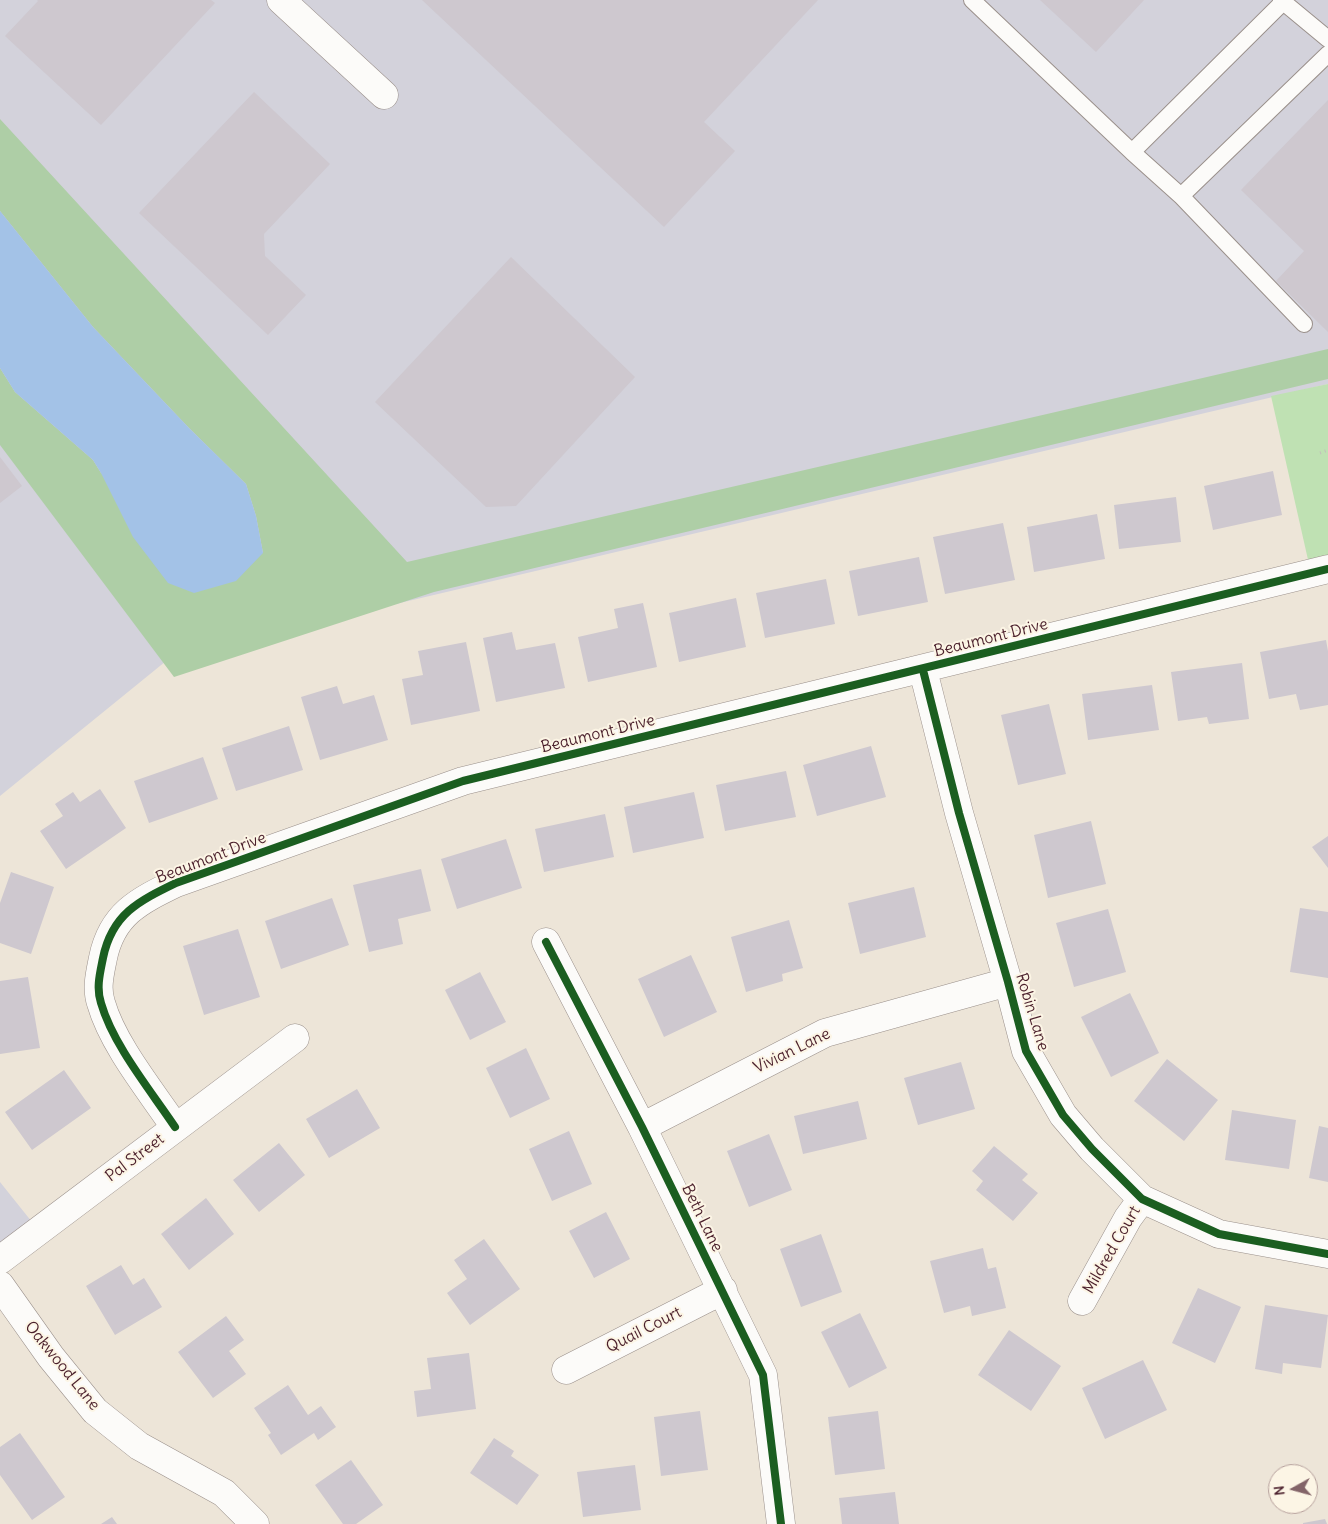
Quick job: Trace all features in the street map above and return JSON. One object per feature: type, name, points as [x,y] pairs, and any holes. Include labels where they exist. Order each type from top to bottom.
[{"type":"street","points":[[281,0],[384,95]]},
{"type":"street","name":"Beaumont Drive","points":[[175,1127],[118,1043],[100,1003],[98,982],[105,946],[118,920],[146,898],[176,883],[463,781],[923,670],[1328,569]]},
{"type":"street","name":"Robin Lane","points":[[923,670],[959,813],[1026,1051],[1063,1115],[1092,1149],[1142,1199],[1219,1234],[1328,1254]]},
{"type":"street","name":"Beth Lane","points":[[546,942],[642,1127],[763,1375],[781,1524]]},
{"type":"street","name":"Vivian Lane","points":[[642,1127],[825,1033],[1008,982]]},
{"type":"street","name":"Pal Street","points":[[0,1260],[295,1038]]},
{"type":"street","name":"Mildred Court","points":[[1082,1301],[1128,1218],[1142,1199]]},
{"type":"street","name":"Oakwood Lane","points":[[0,1285],[51,1358],[95,1410],[139,1446],[224,1493],[255,1524]]},
{"type":"street","name":"Quail Court","points":[[566,1370],[723,1290]]},
{"type":"lane","points":[[972,0],[1153,172],[1181,196],[1304,324]]},
{"type":"lane","points":[[1132,152],[1282,1],[1328,39]]},
{"type":"lane","points":[[1181,196],[1328,54]]},
{"type":"path","points":[[1320,453],[1328,450]]},
{"type":"shaded area","points":[[0,0],[1328,0],[1328,384],[171,657],[0,796]]},
{"type":"shaded area","points":[[0,1182],[40,1232],[0,1263]]},
{"type":"green space","points":[[0,119],[407,562],[1328,349],[1328,379],[434,592],[174,677],[0,445],[0,368],[15,392],[93,460],[101,473],[263,553],[256,516],[246,484],[189,428],[93,327],[0,211]]},
{"type":"green space","points":[[1328,384],[1328,569],[1311,573],[1271,396]]},
{"type":"water","points":[[0,211],[93,327],[189,428],[246,484],[256,516],[263,553],[236,581],[194,593],[168,583],[133,537],[93,460],[15,392],[0,368]]},
{"type":"building","points":[[37,0],[211,0],[215,3],[101,125],[5,36]]},
{"type":"building","points":[[422,0],[818,0],[704,122],[735,151],[664,227]]},
{"type":"building","points":[[1040,0],[1144,0],[1096,52]]},
{"type":"building","points":[[254,92],[330,164],[264,234],[265,256],[306,295],[268,335],[139,213]]},
{"type":"building","points":[[1328,100],[1328,332],[1276,281],[1304,251],[1241,190]]},
{"type":"building","points":[[511,257],[635,377],[516,506],[486,507],[375,402]]},
{"type":"building","points":[[0,457],[22,486],[0,503]]},
{"type":"building","points":[[1273,471],[1282,515],[1213,530],[1204,486]]},
{"type":"building","points":[[1176,497],[1181,542],[1119,549],[1114,505]]},
{"type":"building","points":[[1097,514],[1105,559],[1034,572],[1027,527]]},
{"type":"building","points":[[1003,523],[1015,580],[945,594],[933,537]]},
{"type":"building","points":[[919,557],[928,602],[858,616],[849,571]]},
{"type":"building","points":[[826,579],[835,624],[765,638],[756,593]]},
{"type":"building","points":[[736,598],[746,647],[679,662],[669,613]]},
{"type":"building","points":[[643,603],[657,667],[588,682],[578,637],[618,628],[614,609]]},
{"type":"building","points":[[512,632],[516,650],[555,643],[565,688],[496,702],[483,638]]},
{"type":"building","points":[[1326,640],[1328,651],[1328,705],[1300,710],[1296,694],[1269,699],[1260,652]]},
{"type":"building","points":[[466,642],[480,711],[411,725],[402,679],[423,675],[418,651]]},
{"type":"building","points":[[1242,663],[1249,719],[1209,724],[1207,717],[1178,721],[1171,672]]},
{"type":"building","points":[[1152,685],[1159,730],[1088,740],[1082,694]]},
{"type":"building","points":[[337,686],[343,704],[374,695],[388,740],[320,760],[301,697]]},
{"type":"building","points":[[1049,704],[1066,774],[1018,785],[1001,715]]},
{"type":"building","points":[[289,726],[303,770],[236,791],[222,748]]},
{"type":"building","points":[[871,746],[886,797],[817,816],[803,765]]},
{"type":"building","points":[[203,757],[218,799],[149,823],[134,781]]},
{"type":"building","points":[[786,771],[796,817],[725,831],[716,785]]},
{"type":"building","points":[[100,789],[126,828],[66,869],[40,831],[63,816],[55,804],[73,792],[80,802]]},
{"type":"building","points":[[694,792],[704,838],[633,853],[624,807]]},
{"type":"building","points":[[605,814],[614,857],[544,872],[535,829]]},
{"type":"building","points":[[1091,821],[1106,884],[1048,898],[1034,835]]},
{"type":"building","points":[[1328,836],[1328,868],[1312,847]]},
{"type":"building","points":[[506,839],[522,888],[457,909],[441,859]]},
{"type":"building","points":[[421,869],[431,911],[398,919],[403,944],[369,952],[353,885]]},
{"type":"building","points":[[11,872],[54,887],[31,954],[0,943],[0,903]]},
{"type":"building","points":[[914,887],[926,937],[860,954],[848,903]]},
{"type":"building","points":[[332,898],[349,945],[281,969],[265,921]]},
{"type":"building","points":[[1300,908],[1328,912],[1328,978],[1290,972]]},
{"type":"building","points":[[1108,909],[1126,972],[1074,987],[1056,923]]},
{"type":"building","points":[[789,920],[803,968],[782,974],[783,981],[746,992],[731,937]]},
{"type":"building","points":[[238,929],[260,997],[204,1015],[183,946]]},
{"type":"building","points":[[691,955],[717,1012],[664,1037],[638,979]]},
{"type":"building","points":[[480,972],[506,1022],[470,1040],[445,990]]},
{"type":"building","points":[[28,977],[40,1048],[0,1054],[0,981]]},
{"type":"building","points":[[1130,993],[1159,1053],[1111,1077],[1081,1017]]},
{"type":"building","points":[[526,1048],[550,1099],[510,1118],[486,1068]]},
{"type":"building","points":[[1167,1059],[1218,1100],[1184,1141],[1134,1101]]},
{"type":"building","points":[[961,1062],[975,1109],[918,1125],[904,1078]]},
{"type":"building","points":[[64,1070],[91,1108],[32,1150],[5,1112]]},
{"type":"building","points":[[357,1089],[380,1128],[329,1158],[306,1119]]},
{"type":"building","points":[[858,1101],[867,1139],[803,1154],[794,1116]]},
{"type":"building","points":[[1232,1110],[1296,1120],[1289,1169],[1225,1160]]},
{"type":"building","points":[[1319,1126],[1328,1128],[1328,1182],[1309,1178]]},
{"type":"building","points":[[569,1131],[592,1184],[552,1201],[529,1149]]},
{"type":"building","points":[[769,1134],[792,1190],[749,1207],[727,1151]]},
{"type":"building","points":[[279,1143],[305,1175],[259,1212],[233,1180]]},
{"type":"building","points":[[994,1146],[1028,1174],[1022,1180],[1038,1193],[1013,1221],[976,1190],[983,1181],[972,1171]]},
{"type":"building","points":[[206,1198],[234,1234],[189,1270],[161,1234]]},
{"type":"building","points":[[606,1212],[630,1259],[594,1278],[569,1231]]},
{"type":"building","points":[[821,1234],[842,1292],[801,1307],[780,1249]]},
{"type":"building","points":[[484,1239],[520,1289],[470,1325],[447,1293],[467,1279],[454,1260]]},
{"type":"building","points":[[983,1248],[988,1269],[996,1267],[1006,1308],[972,1316],[970,1306],[944,1313],[930,1261]]},
{"type":"building","points":[[121,1265],[133,1285],[144,1278],[162,1307],[115,1335],[86,1286]]},
{"type":"building","points":[[1198,1288],[1241,1307],[1215,1363],[1172,1343]]},
{"type":"building","points":[[1265,1305],[1328,1315],[1321,1368],[1283,1363],[1282,1374],[1255,1369]]},
{"type":"building","points":[[860,1313],[887,1368],[849,1388],[821,1332]]},
{"type":"building","points":[[226,1316],[244,1340],[229,1351],[246,1374],[213,1398],[178,1352]]},
{"type":"building","points":[[1009,1330],[1061,1366],[1031,1411],[978,1375]]},
{"type":"building","points":[[469,1353],[476,1409],[417,1417],[414,1391],[431,1389],[427,1358]]},
{"type":"building","points":[[1143,1360],[1167,1410],[1105,1439],[1082,1388]]},
{"type":"building","points":[[288,1385],[308,1415],[321,1406],[336,1427],[318,1440],[314,1433],[281,1455],[268,1435],[271,1433],[254,1408]]},
{"type":"building","points":[[700,1411],[708,1470],[661,1476],[654,1417]]},
{"type":"building","points":[[878,1411],[885,1469],[835,1475],[828,1417]]},
{"type":"building","points":[[20,1433],[65,1497],[32,1520],[0,1475],[0,1447]]},
{"type":"building","points":[[494,1438],[514,1451],[511,1456],[539,1475],[517,1505],[470,1473]]},
{"type":"building","points":[[351,1460],[383,1505],[356,1524],[343,1524],[315,1485]]},
{"type":"building","points":[[635,1465],[641,1510],[583,1517],[577,1472]]},
{"type":"building","points":[[895,1492],[899,1524],[842,1524],[839,1498]]},
{"type":"building","points":[[112,1517],[117,1524],[101,1524]]},
{"type":"building","points":[[1325,1519],[1327,1524],[1303,1524],[1303,1523]]},
{"type":"cycle path","points":[[175,1127],[114,1035],[101,1003],[99,986],[107,943],[120,920],[139,903],[176,883],[463,781],[1328,569]]},
{"type":"cycle path","points":[[923,670],[959,813],[1026,1051],[1063,1115],[1092,1149],[1142,1199],[1219,1234],[1328,1254]]},
{"type":"cycle path","points":[[546,942],[642,1127],[763,1375],[781,1524]]}]
